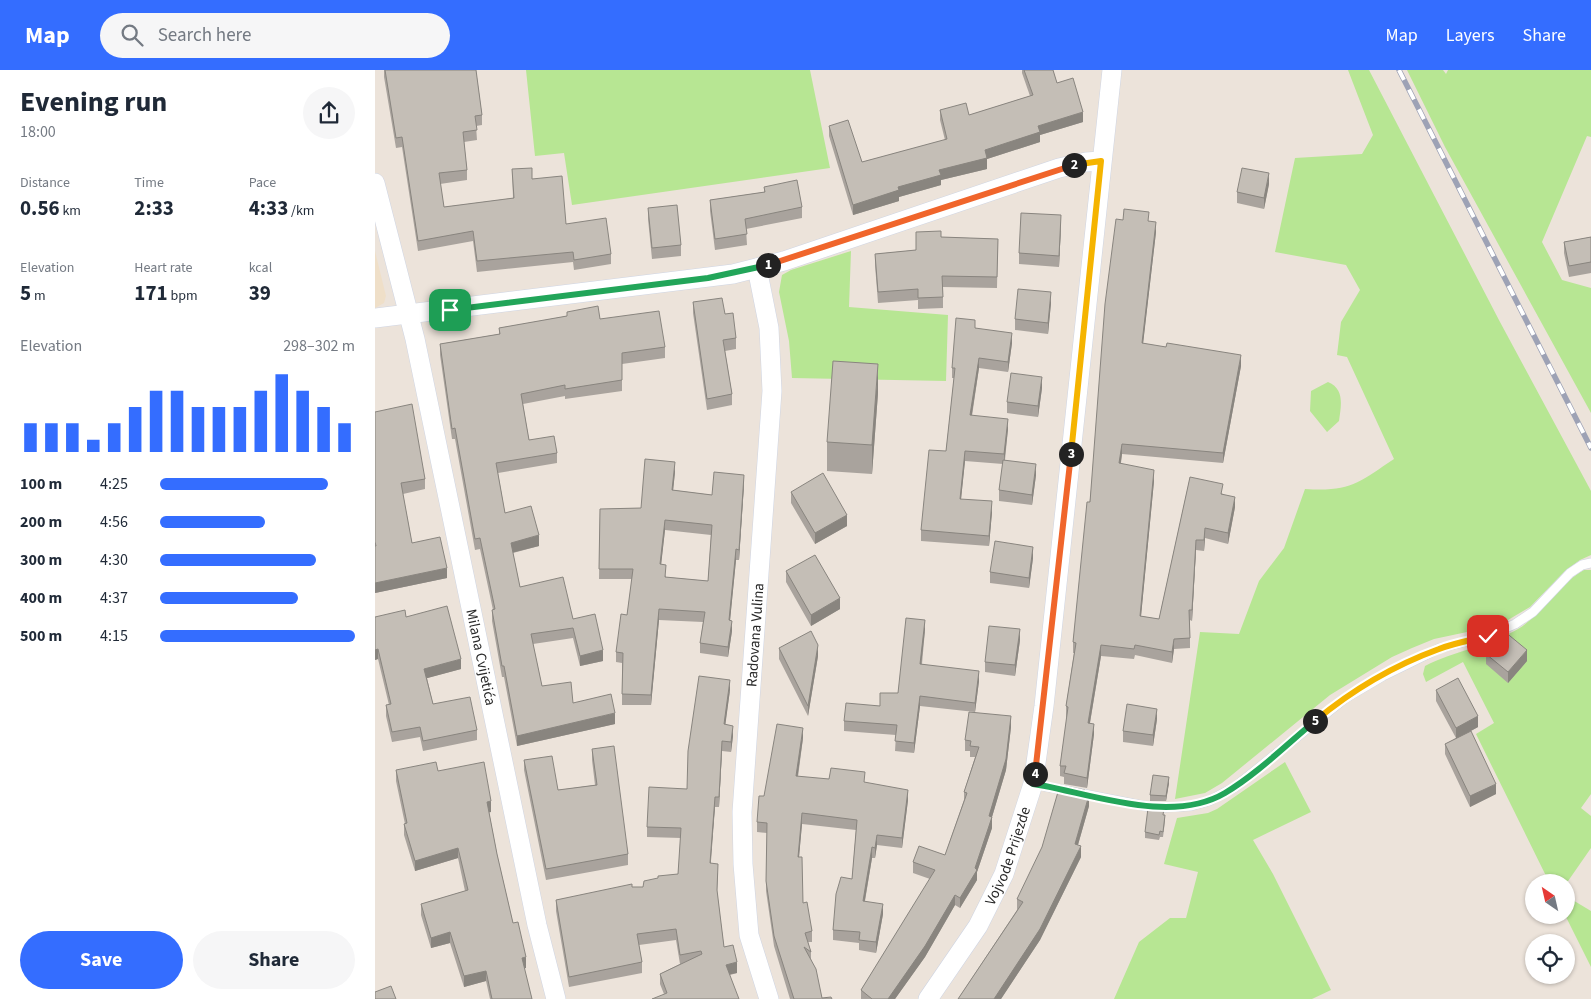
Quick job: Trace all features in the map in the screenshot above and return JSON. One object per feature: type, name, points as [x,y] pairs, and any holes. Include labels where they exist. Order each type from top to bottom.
[{"type":"street","name":"Vojvode Prijezde","points":[[928,999],[978,926],[1003,874],[1033,784],[1044,706],[1112,70]]},
{"type":"street","points":[[375,318],[716,277],[757,268],[1059,168],[1101,161]]},
{"type":"street","name":"Milana Cvijetića","points":[[375,183],[409,314],[537,925],[556,999]]},
{"type":"street","name":"Radovana Vulina","points":[[757,268],[769,328],[772,391],[742,812],[743,864],[749,935],[769,999]]},
{"type":"lane","points":[[1033,784],[1155,808],[1191,806],[1209,801],[1235,787],[1344,699],[1383,676],[1440,648],[1488,636],[1515,624],[1533,612],[1570,573],[1582,565],[1591,563]]},
{"type":"shaded area","points":[[375,251],[386,296],[384,303],[375,308]]},
{"type":"green space","points":[[526,70],[810,70],[830,168],[572,205],[564,153],[535,156]]},
{"type":"green space","points":[[1348,70],[1369,70],[1500,322],[1591,491],[1591,555],[1580,560],[1565,571],[1530,607],[1508,620],[1486,628],[1434,639],[1392,657],[1330,695],[1222,783],[1205,793],[1175,799],[1200,632],[1239,634],[1259,581],[1284,548],[1305,489],[1333,489],[1353,484],[1394,459],[1347,357],[1337,355],[1341,322],[1360,290],[1346,265],[1275,252],[1295,158],[1362,154],[1373,135]]},
{"type":"green space","points":[[1407,70],[1443,70],[1446,74],[1448,70],[1591,70],[1591,137],[1587,136],[1542,242],[1562,280],[1591,288],[1591,413],[1445,147]]},
{"type":"green space","points":[[851,251],[849,307],[948,315],[946,381],[792,378],[789,341],[779,292],[782,275],[791,270]]},
{"type":"green space","points":[[1328,382],[1337,389],[1341,398],[1341,404],[1339,421],[1327,432],[1310,411],[1311,391]]},
{"type":"green space","points":[[1584,570],[1591,570],[1591,794],[1581,808],[1591,816],[1591,848],[1573,874],[1545,874],[1476,734],[1494,723],[1463,662],[1426,682],[1423,674],[1425,666],[1495,640],[1518,629],[1536,615],[1575,576]]},
{"type":"green space","points":[[1285,762],[1311,812],[1253,840],[1273,874],[1331,990],[1312,999],[1114,999],[1139,942],[1170,918],[1186,918],[1198,872],[1164,864],[1177,818],[1208,813],[1217,809]]},
{"type":"green space","points":[[1575,901],[1591,911],[1591,967],[1575,934],[1570,924],[1575,924]]},
{"type":"building","points":[[385,70],[476,70],[482,115],[475,116],[477,130],[463,132],[467,170],[439,173],[444,207],[514,198],[512,169],[532,168],[532,179],[562,176],[566,224],[606,218],[611,254],[574,260],[573,252],[477,261],[473,231],[418,241],[402,137],[396,138]]},
{"type":"building","points":[[1024,70],[1053,70],[1057,83],[1073,78],[1083,112],[1038,126],[1040,132],[985,150],[987,158],[939,170],[941,175],[898,187],[899,190],[853,205],[829,126],[848,120],[862,162],[947,139],[940,110],[966,103],[969,115],[1033,95]]},
{"type":"building","points":[[1242,168],[1269,173],[1264,198],[1237,192]]},
{"type":"building","points":[[797,180],[802,207],[745,219],[747,234],[715,239],[710,200],[765,192],[764,187]]},
{"type":"building","points":[[677,205],[681,245],[652,248],[648,208]]},
{"type":"building","points":[[1124,209],[1149,212],[1148,221],[1156,222],[1142,343],[1166,347],[1167,343],[1241,355],[1223,453],[1122,444],[1119,463],[1154,470],[1140,616],[1159,619],[1190,477],[1223,484],[1221,494],[1235,497],[1228,533],[1205,528],[1204,540],[1196,540],[1192,610],[1189,610],[1190,638],[1174,639],[1172,652],[1135,645],[1134,649],[1101,645],[1088,723],[1094,724],[1087,778],[1064,773],[1066,766],[1060,766],[1068,707],[1066,706],[1076,643],[1073,642],[1087,502],[1090,502],[1105,304],[1116,219],[1123,220]]},
{"type":"building","points":[[1021,213],[1061,215],[1059,256],[1019,253]]},
{"type":"building","points":[[941,231],[941,237],[998,239],[997,277],[942,276],[943,297],[918,298],[918,289],[878,292],[875,254],[916,250],[916,232]]},
{"type":"building","points":[[1591,237],[1591,262],[1569,266],[1564,242]]},
{"type":"building","points":[[1018,289],[1051,292],[1048,323],[1015,319]]},
{"type":"building","points":[[722,298],[725,314],[733,313],[736,338],[723,340],[732,394],[707,399],[693,302]]},
{"type":"building","points":[[598,306],[600,319],[659,311],[665,347],[622,353],[622,380],[565,389],[565,385],[521,394],[529,440],[554,436],[557,453],[496,463],[505,513],[531,506],[539,535],[511,543],[520,587],[563,577],[573,619],[595,614],[603,650],[580,656],[573,628],[531,634],[542,686],[571,682],[573,703],[611,694],[615,713],[517,736],[504,666],[502,666],[492,610],[495,609],[480,538],[475,539],[455,428],[452,429],[440,344],[500,334],[499,328],[567,316],[567,312]]},
{"type":"building","points":[[956,318],[975,320],[975,328],[1012,333],[1008,362],[979,358],[970,415],[1008,419],[1004,454],[965,451],[960,499],[992,501],[989,536],[921,530],[929,450],[946,451],[955,368],[952,368]]},
{"type":"building","points":[[833,361],[878,364],[872,445],[827,442]]},
{"type":"building","points":[[1011,373],[1042,377],[1038,406],[1007,402]]},
{"type":"building","points":[[412,404],[425,479],[401,483],[412,543],[440,537],[447,568],[375,583],[375,412]]},
{"type":"building","points":[[645,459],[675,462],[672,490],[712,495],[714,472],[744,475],[739,550],[736,549],[729,620],[732,621],[728,647],[700,643],[705,612],[659,609],[651,695],[622,694],[623,653],[616,652],[621,614],[627,615],[633,569],[599,569],[600,509],[641,508]],"holes":[[[665,520],[712,525],[708,581],[665,577],[666,565],[660,564]]]},
{"type":"building","points":[[1003,460],[1036,464],[1032,495],[999,490]]},
{"type":"building","points":[[823,473],[847,515],[815,533],[791,492]]},
{"type":"building","points":[[995,541],[1033,547],[1029,578],[990,572]]},
{"type":"building","points":[[815,555],[840,598],[811,615],[786,571]]},
{"type":"building","points":[[447,606],[461,659],[424,669],[433,704],[470,697],[477,730],[423,741],[420,727],[392,732],[386,705],[391,704],[378,649],[375,650],[375,617],[405,610],[406,617]]},
{"type":"building","points":[[906,618],[925,620],[920,664],[979,671],[975,703],[920,696],[914,743],[895,741],[897,725],[844,721],[846,703],[880,706],[880,693],[898,693]]},
{"type":"building","points":[[989,626],[1020,629],[1015,665],[985,662]]},
{"type":"building","points":[[811,631],[818,645],[808,706],[779,648]]},
{"type":"building","points":[[1504,631],[1527,650],[1508,672],[1486,654]]},
{"type":"building","points":[[699,676],[730,680],[724,724],[733,726],[731,742],[722,741],[719,797],[715,797],[710,863],[718,864],[717,890],[724,947],[733,945],[737,962],[726,965],[739,999],[652,999],[667,993],[660,974],[702,954],[701,951],[680,955],[676,929],[637,934],[642,962],[569,977],[556,900],[632,884],[632,887],[643,887],[644,881],[658,878],[658,876],[678,874],[681,828],[647,827],[649,787],[687,789],[688,751]]},
{"type":"building","points":[[1458,678],[1478,716],[1456,728],[1436,690]]},
{"type":"building","points":[[1127,704],[1157,709],[1153,735],[1123,731]]},
{"type":"building","points":[[969,712],[1011,716],[1006,759],[989,816],[992,817],[975,868],[977,870],[960,898],[955,895],[925,946],[888,999],[872,999],[861,990],[935,870],[913,862],[919,846],[945,855],[967,793],[964,792],[979,747],[970,746],[971,741],[965,740]]},
{"type":"building","points":[[777,724],[803,728],[796,776],[829,779],[831,768],[865,772],[864,782],[908,790],[902,838],[877,835],[875,848],[872,847],[863,901],[883,904],[876,942],[859,940],[860,932],[833,930],[836,894],[841,877],[852,879],[857,820],[802,813],[798,857],[802,857],[803,903],[807,902],[812,931],[805,933],[811,952],[804,947],[816,969],[822,998],[831,997],[832,999],[794,999],[774,936],[766,881],[767,823],[757,822],[759,796],[764,796]]},
{"type":"building","points":[[1471,731],[1496,784],[1470,796],[1445,744]]},
{"type":"building","points":[[614,746],[628,854],[546,869],[524,760],[552,756],[558,790],[597,785],[592,749]]},
{"type":"building","points":[[436,762],[438,771],[484,762],[491,801],[487,802],[497,854],[513,923],[518,922],[526,957],[522,958],[532,999],[492,999],[486,971],[464,976],[450,932],[431,938],[421,904],[468,890],[458,848],[415,861],[404,824],[407,823],[396,770]]},
{"type":"building","points":[[1153,775],[1169,777],[1166,796],[1150,795]]},
{"type":"building","points":[[1060,785],[1085,790],[1085,794],[1089,795],[1075,844],[1081,846],[1040,929],[994,999],[958,999],[1023,902],[1017,899],[1042,847]]},
{"type":"building","points":[[1148,808],[1164,808],[1163,832],[1160,831],[1159,835],[1145,832]]},
{"type":"building","points":[[391,986],[396,999],[375,999],[375,992]]},
{"type":"railway","points":[[1399,70],[1591,448]]},
{"type":"route","points":[[450,310],[733,274],[784,261],[1059,168],[1101,161],[1044,706],[1033,784],[1155,808],[1191,806],[1209,801],[1235,787],[1325,712],[1344,699],[1383,676],[1440,648],[1488,636]]}]
